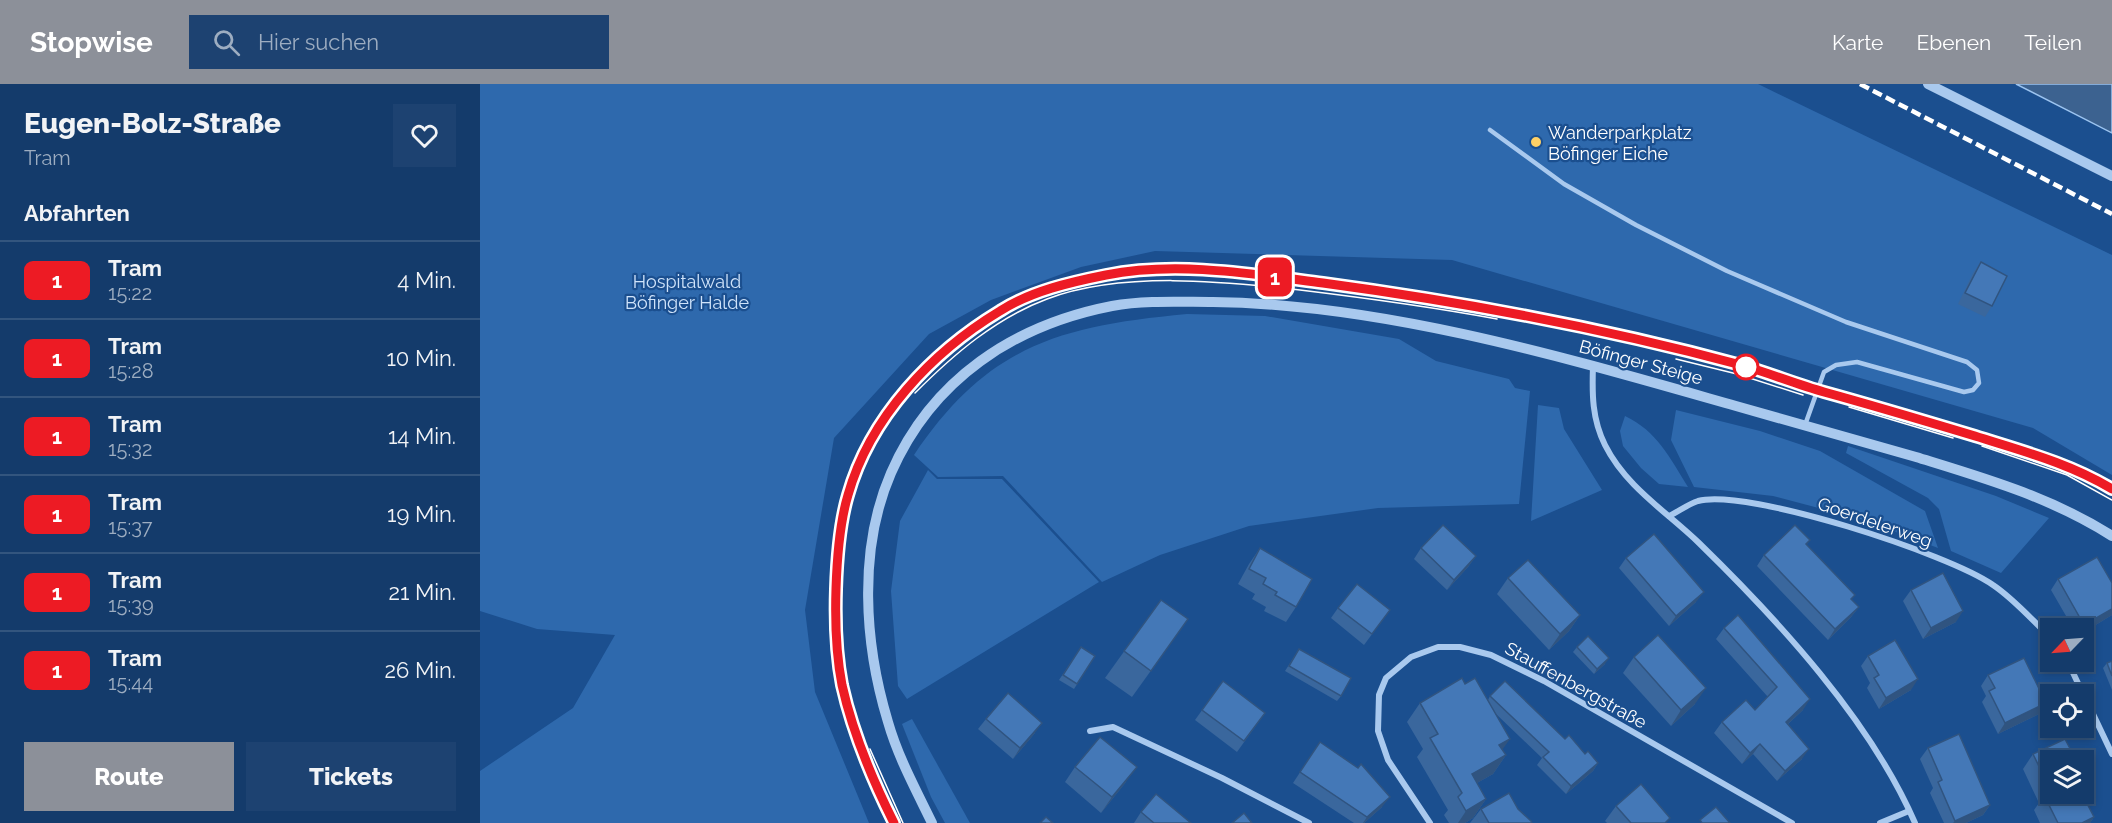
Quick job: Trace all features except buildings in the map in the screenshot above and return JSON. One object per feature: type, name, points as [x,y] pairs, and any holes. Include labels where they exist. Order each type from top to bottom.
[{"type":"street","points":[[1928,84],[2112,176]]},
{"type":"street","name":"Böfinger Steige","points":[[932,823],[906,768],[886,714],[874,656],[868,563],[880,497],[904,443],[936,401],[972,366],[1014,338],[1057,321],[1113,306],[1164,302],[1259,303],[1376,317],[1593,365],[2009,485],[2085,519],[2112,536]]},
{"type":"street","points":[[1593,365],[1592,406],[1605,446],[1628,479],[1700,543],[1804,655],[1863,732],[1915,823]]},
{"type":"street","name":"Goerdelerweg","points":[[1670,516],[1697,501],[1713,500],[1759,504],[1827,520],[1912,549],[1993,584],[2040,628]]},
{"type":"street","name":"Stauffenbergstraße","points":[[1428,822],[1388,760],[1378,731],[1379,695],[1386,678],[1411,657],[1438,647],[1460,648],[1491,655],[1512,665],[1792,823]]},
{"type":"street","points":[[2094,716],[2112,754]]},
{"type":"street","points":[[1090,731],[1113,727],[1222,778],[1309,823]]},
{"type":"street","points":[[1880,823],[1910,811]]},
{"type":"lane","points":[[1490,130],[1564,184],[1636,225],[1727,271],[1846,322],[1967,362],[1977,370],[1979,382],[1973,390],[1964,392],[1857,362],[1836,365],[1824,372],[1806,425]]},
{"type":"green space","name":"Hospitalwald Böfinger Halde","points":[[480,84],[1758,84],[2112,255],[2112,475],[2033,428],[1452,260],[1155,251],[1081,267],[991,300],[929,334],[834,438],[805,610],[815,692],[869,823],[480,823],[480,771],[573,708],[615,635],[537,629],[480,611]]},
{"type":"green space","points":[[1187,314],[1265,316],[1399,339],[1436,361],[1509,379],[1515,388],[1530,391],[1519,504],[1378,508],[1249,526],[1160,555],[1102,582],[1003,476],[938,477],[914,455],[942,418],[970,388],[999,365],[1031,348],[1064,335],[1101,326]]},
{"type":"green space","points":[[1538,405],[1559,408],[1564,429],[1602,490],[1531,521]]},
{"type":"green space","points":[[1676,410],[1760,431],[1820,451],[1925,511],[1938,548],[1864,520],[1773,496],[1694,487],[1671,440]]},
{"type":"green space","points":[[1625,416],[1646,429],[1662,446],[1688,487],[1659,484],[1641,468],[1623,446],[1620,431]]},
{"type":"green space","points":[[1848,446],[1996,496],[2049,518],[2001,573],[1951,551],[1939,509],[1928,498],[1846,453]]},
{"type":"green space","points":[[928,470],[937,479],[1002,479],[1099,582],[907,699],[898,686],[891,591],[900,521]]},
{"type":"green space","points":[[912,719],[970,823],[945,823],[931,797],[902,724]]},
{"type":"shaded area","points":[[2016,84],[2112,84],[2112,133]]},
{"type":"tram line","name":"1","points":[[894,823],[871,777],[855,732],[841,681],[836,616],[837,567],[838,546],[848,494],[869,443],[900,397],[940,354],[1002,309],[1053,287],[1109,274],[1149,269],[1241,273],[1452,301],[1581,327],[1744,366],[1816,390],[1887,408],[1980,438],[2027,450],[2088,475],[2112,489]]},
{"type":"tram line","points":[[894,823],[857,739],[846,703],[838,661],[836,589],[839,551],[845,514],[855,479],[868,447],[886,416],[908,387],[934,361],[964,336],[1017,303],[1073,281],[1141,270],[1219,271],[1376,290],[1534,317],[1689,352],[1751,368],[1816,390],[1883,407],[2033,454],[2097,480],[2112,489]]},
{"type":"tram line","points":[[915,393],[976,338],[1010,316],[1047,299],[1076,290],[1107,285],[1139,281],[1238,284],[1300,290],[1497,319]]},
{"type":"tram line","points":[[1676,359],[1737,374],[1803,395]]},
{"type":"tram line","points":[[1849,407],[1953,438]]},
{"type":"tram line","points":[[1982,446],[2067,475],[2112,500]]},
{"type":"tram line","points":[[870,749],[903,823]]},
{"type":"railway","points":[[1860,84],[2112,214]]},
{"type":"place","name":"Wanderparkplatz Böfinger Eiche","points":[[1536,142]]}]
